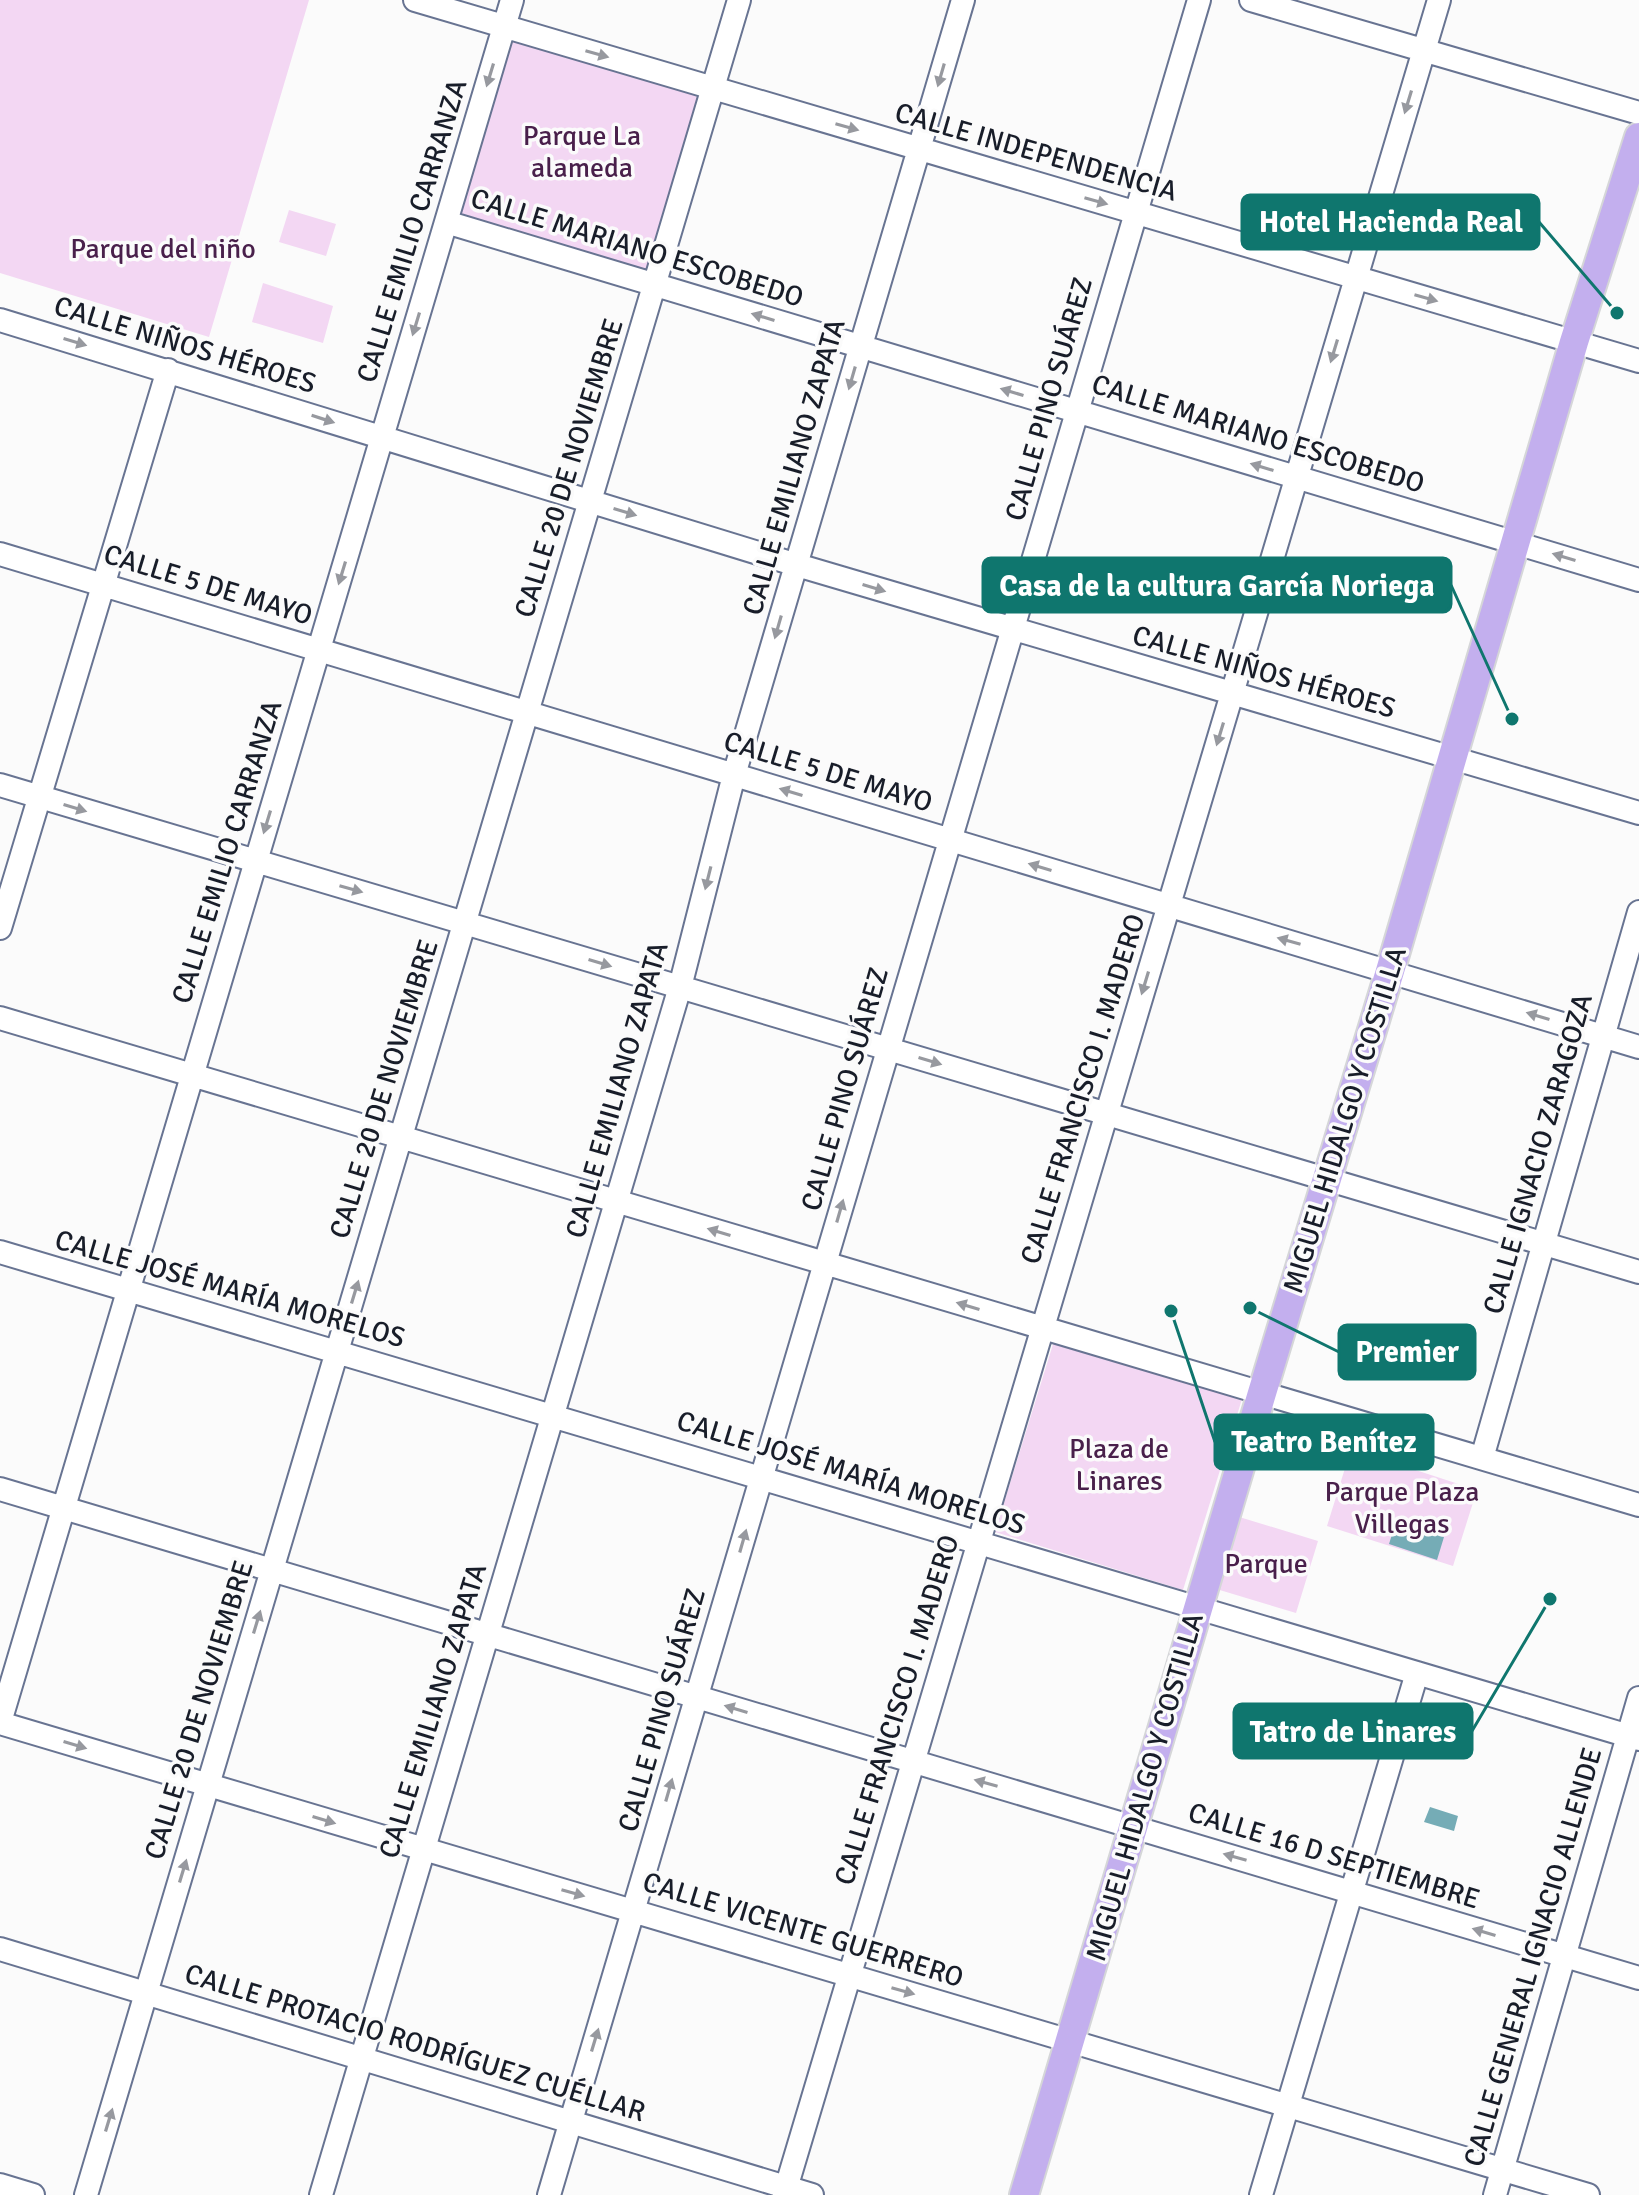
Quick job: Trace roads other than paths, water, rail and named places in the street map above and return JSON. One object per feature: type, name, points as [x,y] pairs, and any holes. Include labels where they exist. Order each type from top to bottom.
[{"type":"main road","name":"MIGUEL HIDALGO Y COSTILLA","points":[[1024,2195],[1390,971],[1514,542],[1639,137]]},
{"type":"street","name":"CALLE INDEPENDENCIA","points":[[415,0],[1639,361]]},
{"type":"street","name":"CALLE EMILIO CARRANZA","points":[[0,1722],[512,0]]},
{"type":"street","name":"CALLE 20 DE NOVIEMBRE","points":[[86,2195],[739,0]]},
{"type":"street","name":"CALLE EMILIANO ZAPATA","points":[[321,2195],[680,987],[734,775],[963,0]]},
{"type":"street","name":"CALLE PINO SUÁREZ","points":[[549,2195],[1199,0]]},
{"type":"street","points":[[1251,0],[1639,113]]},
{"type":"street","name":"CALLE FRANCISCO I. MADERO","points":[[785,2191],[1439,0]]},
{"type":"street","name":"CALLE MARIANO ESCOBEDO","points":[[446,222],[1639,580]]},
{"type":"street","name":"CALLE NIÑOS HÉROES","points":[[0,320],[1012,630],[1639,813]]},
{"type":"street","points":[[0,928],[168,370]]},
{"type":"street","name":"CALLE 5 DE MAYO","points":[[0,554],[1639,1047]]},
{"type":"street","points":[[0,785],[1639,1272]]},
{"type":"street","name":"CALLE IGNACIO ZARAGOZA","points":[[1482,1458],[1639,912]]},
{"type":"street","points":[[0,1018],[1639,1505]]},
{"type":"street","name":"CALLE JOSÉ MARÍA MORELOS","points":[[0,1252],[1634,1738]]},
{"type":"street","name":"CALLE 16 D SEPTIEMBRE","points":[[0,1489],[1639,1978]]},
{"type":"street","points":[[1261,2195],[1417,1673]]},
{"type":"street","name":"CALLE GENERAL IGNACIO ALLENDE","points":[[1495,2195],[1564,1956],[1634,1738],[1639,1698]]},
{"type":"street","name":"CALLE VICENTE GUERRERO","points":[[0,1722],[1588,2195]]},
{"type":"street","name":"CALLE PROTACIO RODRÍGUEZ CUÉLLAR","points":[[0,1949],[571,2122],[785,2191],[812,2195]]},
{"type":"street","points":[[0,2185],[33,2195]]},
{"type":"water","points":[[1396,1522],[1444,1537],[1437,1560],[1389,1544]]},
{"type":"water","points":[[1430,1807],[1458,1816],[1454,1831],[1424,1822]]},
{"type":"place","name":"Hotel Hacienda Real","points":[[1617,313]]},
{"type":"place","name":"Casa de la cultura García Noriega","points":[[1512,719]]},
{"type":"place","name":"Premier","points":[[1250,1308]]},
{"type":"place","name":"Teatro Benítez","points":[[1171,1311]]},
{"type":"place","name":"Tatro de Linares","points":[[1550,1599]]},
{"type":"park label","name":"Parque La alameda","points":[[582,152]]},
{"type":"park label","name":"Parque del niño","points":[[163,249]]},
{"type":"park label","name":"Plaza de Linares","points":[[1119,1465]]},
{"type":"park label","name":"Parque Plaza Villegas","points":[[1402,1508]]},
{"type":"park label","name":"Parque","points":[[1266,1564]]}]
